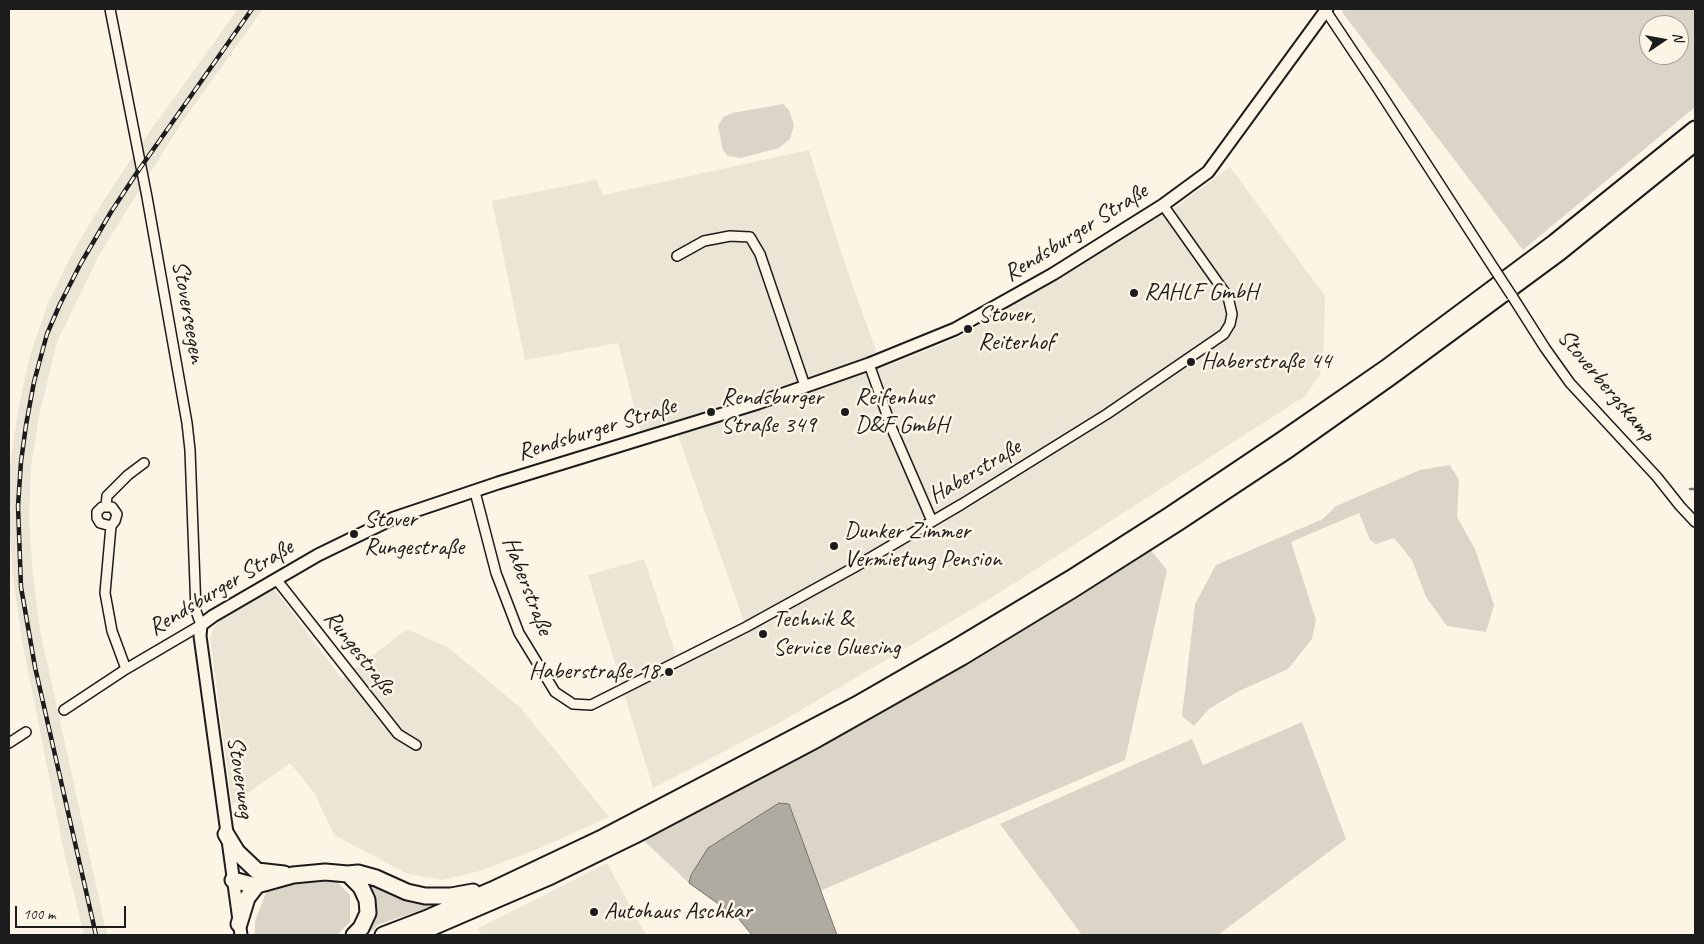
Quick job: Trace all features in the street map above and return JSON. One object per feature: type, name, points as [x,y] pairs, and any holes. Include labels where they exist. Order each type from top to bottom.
[{"type":"highway","points":[[382,935],[430,918],[604,837],[856,705],[1078,574],[1274,446],[1394,362],[1555,242],[1695,129]]},
{"type":"highway","points":[[414,935],[551,876],[635,835],[808,743],[962,657],[1081,585],[1281,454],[1400,371],[1552,258],[1695,142]]},
{"type":"highway","points":[[226,834],[257,878]]},
{"type":"highway","points":[[233,880],[242,874],[257,878],[325,872],[358,873],[376,878],[408,892],[425,896],[451,896],[492,890]]},
{"type":"highway","points":[[348,874],[361,887],[367,900],[368,913],[361,928],[354,935]]},
{"type":"highway","points":[[240,930],[247,898],[257,878]]},
{"type":"highway","points":[[431,935],[480,908]]},
{"type":"street","name":"Stoverseegen","points":[[110,9],[147,197],[187,423],[190,450],[196,611],[201,625]]},
{"type":"street","name":"Rendsburger Straße","points":[[64,710],[126,669],[213,616],[318,555],[394,518],[619,445],[758,403],[869,364],[955,329],[1053,274],[1163,205],[1208,172],[1327,10]]},
{"type":"street","name":"Stoverbergskamp","points":[[1327,10],[1494,270],[1570,383],[1657,477],[1695,522]]},
{"type":"street","name":"Haberstraße","points":[[475,492],[496,572],[519,633],[555,692],[573,704],[590,705],[746,627],[853,568],[962,504],[1107,414],[1224,334],[1230,324],[1232,314],[1228,297],[1163,205]]},
{"type":"street","points":[[677,256],[704,241],[730,236],[750,237],[760,254],[805,386]]},
{"type":"street","points":[[869,364],[892,429],[932,521]]},
{"type":"street","points":[[106,506],[107,496],[128,475],[144,463]]},
{"type":"street","points":[[111,526],[100,522],[97,518],[97,512],[102,507],[112,507],[117,514],[116,521],[111,526],[105,593],[112,631],[126,669]]},
{"type":"street","name":"Rungestraße","points":[[276,580],[398,734],[416,744]]},
{"type":"street","name":"Stoverweg","points":[[201,625],[200,636],[240,930]]},
{"type":"street","points":[[9,744],[26,732]]},
{"type":"shaded area","points":[[238,9],[263,9],[182,122],[99,255],[57,342],[39,416],[31,467],[29,520],[40,630],[107,935],[84,935],[64,852],[23,646],[13,578],[9,524],[10,466],[18,410],[30,355],[48,303],[72,254],[102,203],[143,141]]},
{"type":"shaded area","points":[[1344,9],[1695,9],[1695,107],[1523,250],[1342,12]]},
{"type":"shaded area","points":[[783,104],[789,110],[794,125],[790,139],[779,148],[741,158],[728,156],[723,150],[718,126],[723,117],[732,113]]},
{"type":"shaded area","points":[[809,150],[842,255],[882,368],[959,337],[1177,206],[1230,167],[1325,296],[1324,346],[1320,375],[1305,396],[996,595],[779,723],[653,788],[588,575],[644,559],[678,661],[746,627],[677,433],[644,445],[618,343],[525,360],[492,201],[596,180],[603,195]]},
{"type":"shaded area","points":[[1450,465],[1459,480],[1457,517],[1475,549],[1494,605],[1486,632],[1447,626],[1426,597],[1412,560],[1394,538],[1376,544],[1370,540],[1359,513],[1291,542],[1316,620],[1312,639],[1288,669],[1237,692],[1209,709],[1194,726],[1182,716],[1195,604],[1216,565],[1323,519],[1336,506],[1420,470]]},
{"type":"shaded area","points":[[1149,548],[1167,570],[1125,760],[820,891],[789,804],[691,875],[689,883],[641,838]]},
{"type":"shaded area","points":[[273,587],[342,679],[407,629],[449,648],[521,708],[609,817],[533,851],[476,872],[442,880],[408,874],[334,835],[315,794],[290,763],[232,805],[210,637],[215,626],[223,617]]},
{"type":"shaded area","points":[[1302,722],[1346,839],[1218,935],[1082,935],[1000,824],[1192,739],[1203,765]]},
{"type":"shaded area","points":[[779,803],[789,804],[837,935],[752,935],[738,918],[689,883],[691,875],[708,848]]},
{"type":"shaded area","points":[[607,863],[646,935],[483,935],[477,929]]},
{"type":"shaded area","points":[[333,878],[350,895],[350,922],[337,935],[255,935],[255,921],[269,885]]},
{"type":"shaded area","points":[[363,879],[438,901],[436,905],[377,925],[374,930],[365,933]]},
{"type":"waterway","points":[[1690,489],[1695,489]]},
{"type":"railway","points":[[96,935],[35,667],[21,587],[18,506],[26,425],[34,382],[47,334],[81,263],[136,174],[252,9]]},
{"type":"place","name":"RAHLF GmbH","points":[[1134,293]]},
{"type":"place","name":"Stover, Reiterhof","points":[[968,329]]},
{"type":"place","name":"Haberstraße 44","points":[[1191,362]]},
{"type":"place","name":"Rendsburger Straße 349","points":[[711,412]]},
{"type":"place","name":"Reifenhus D&F GmbH","points":[[845,412]]},
{"type":"place","name":"Stover Rungestraße","points":[[354,534]]},
{"type":"place","name":"Dunker Zimmer Vermietung Pension","points":[[834,546]]},
{"type":"place","name":"Technik & Service Gluesing","points":[[763,634]]},
{"type":"place","name":"Haberstraße 18","points":[[669,672]]},
{"type":"place","name":"Autohaus Aschkar","points":[[594,912]]}]
